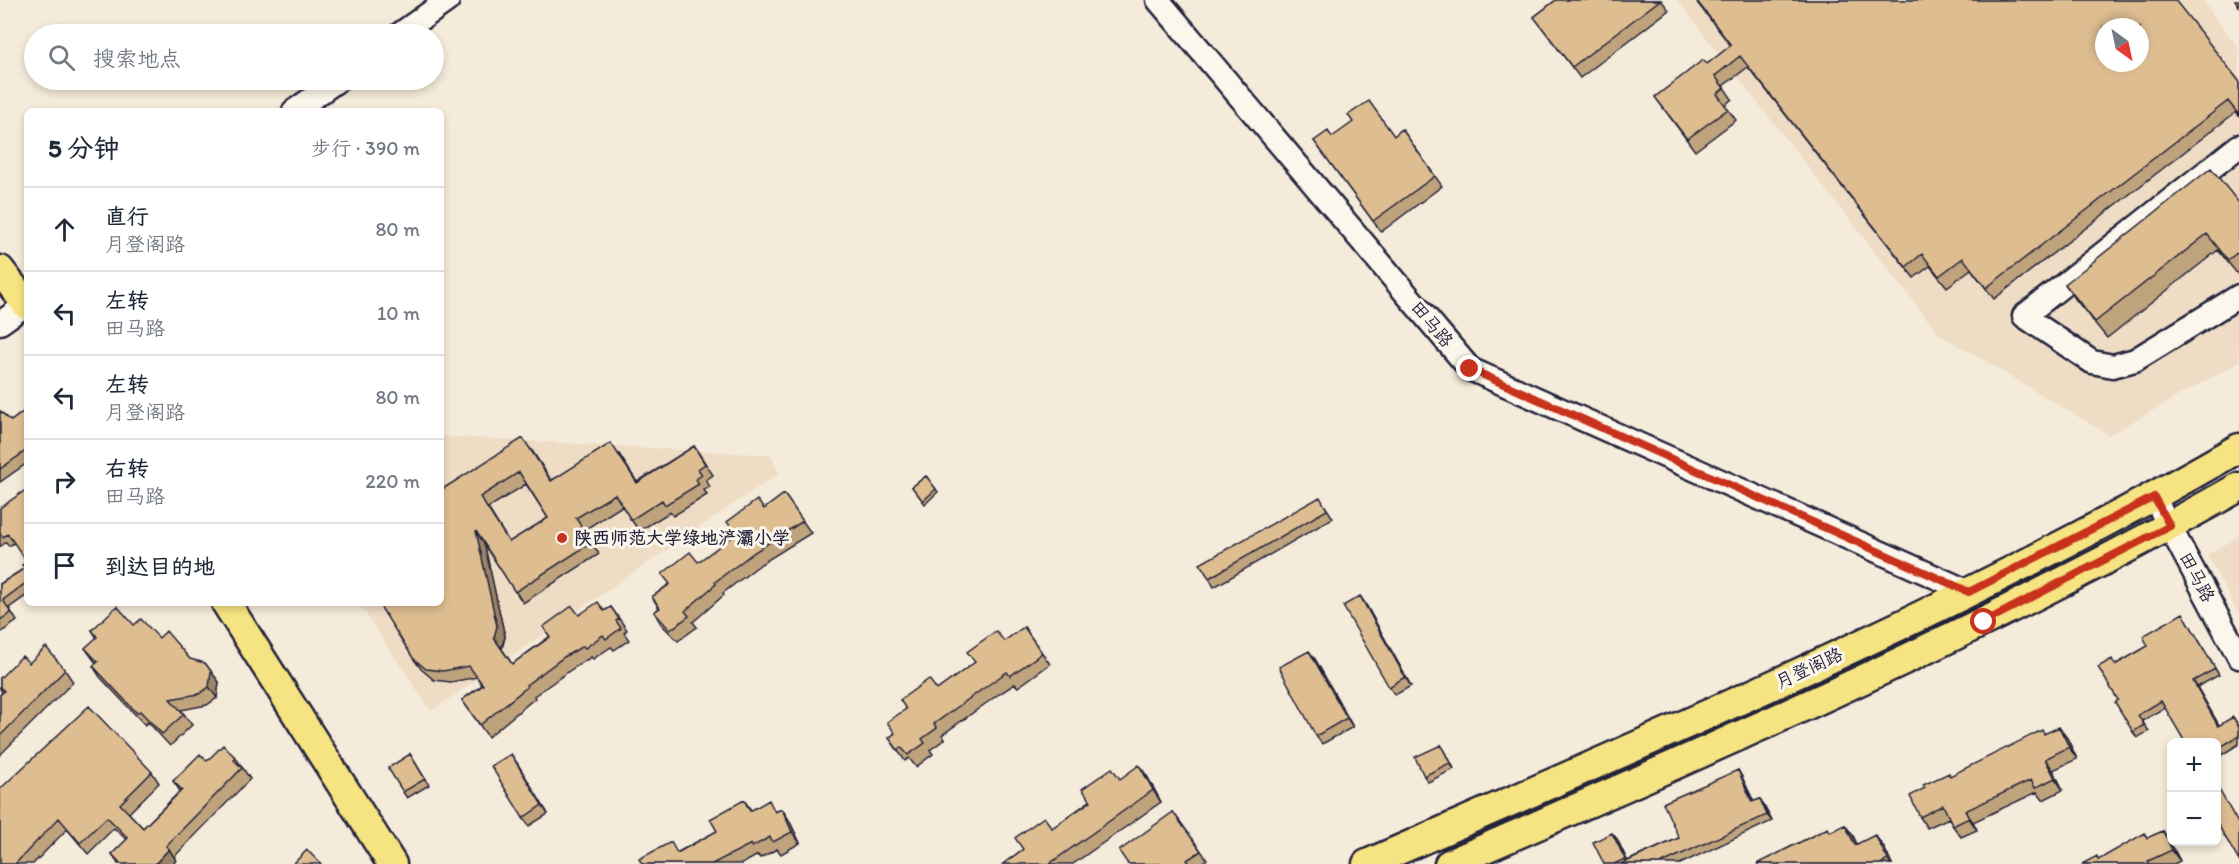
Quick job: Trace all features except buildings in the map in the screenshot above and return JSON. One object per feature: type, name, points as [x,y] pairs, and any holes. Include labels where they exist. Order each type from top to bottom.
[{"type":"main road","points":[[0,270],[24,300]]},
{"type":"main road","name":"月登阁路","points":[[1367,864],[1732,704],[1969,592],[2154,497],[2239,448]]},
{"type":"main road","name":"月登阁路","points":[[1449,864],[1754,731],[1984,622],[2239,488]]},
{"type":"main road","points":[[228,606],[392,864]]},
{"type":"street","points":[[414,24],[448,0]]},
{"type":"street","name":"田马路","points":[[1158,0],[1470,369],[1969,592]]},
{"type":"street","points":[[298,108],[324,90]]},
{"type":"street","points":[[2239,146],[2024,316],[2092,362],[2113,366],[2135,360],[2239,296]]},
{"type":"street","points":[[0,323],[24,306]]},
{"type":"street","name":"田马路","points":[[2154,497],[2239,657]]},
{"type":"shaded area","points":[[1677,0],[2202,0],[2239,48],[2239,362],[2109,435],[1939,334]]},
{"type":"shaded area","name":"陕西师范大学绿地浐灞小学","points":[[444,436],[771,455],[779,473],[431,711],[360,606],[444,606]]},
{"type":"shaded area","points":[[2239,536],[2239,615],[2207,555]]},
{"type":"place","name":"陕西师范大学绿地浐灞小学","points":[[562,538]]},
{"type":"route","points":[[1470,369],[1969,592],[2154,497],[2170,526],[1984,622]]}]
